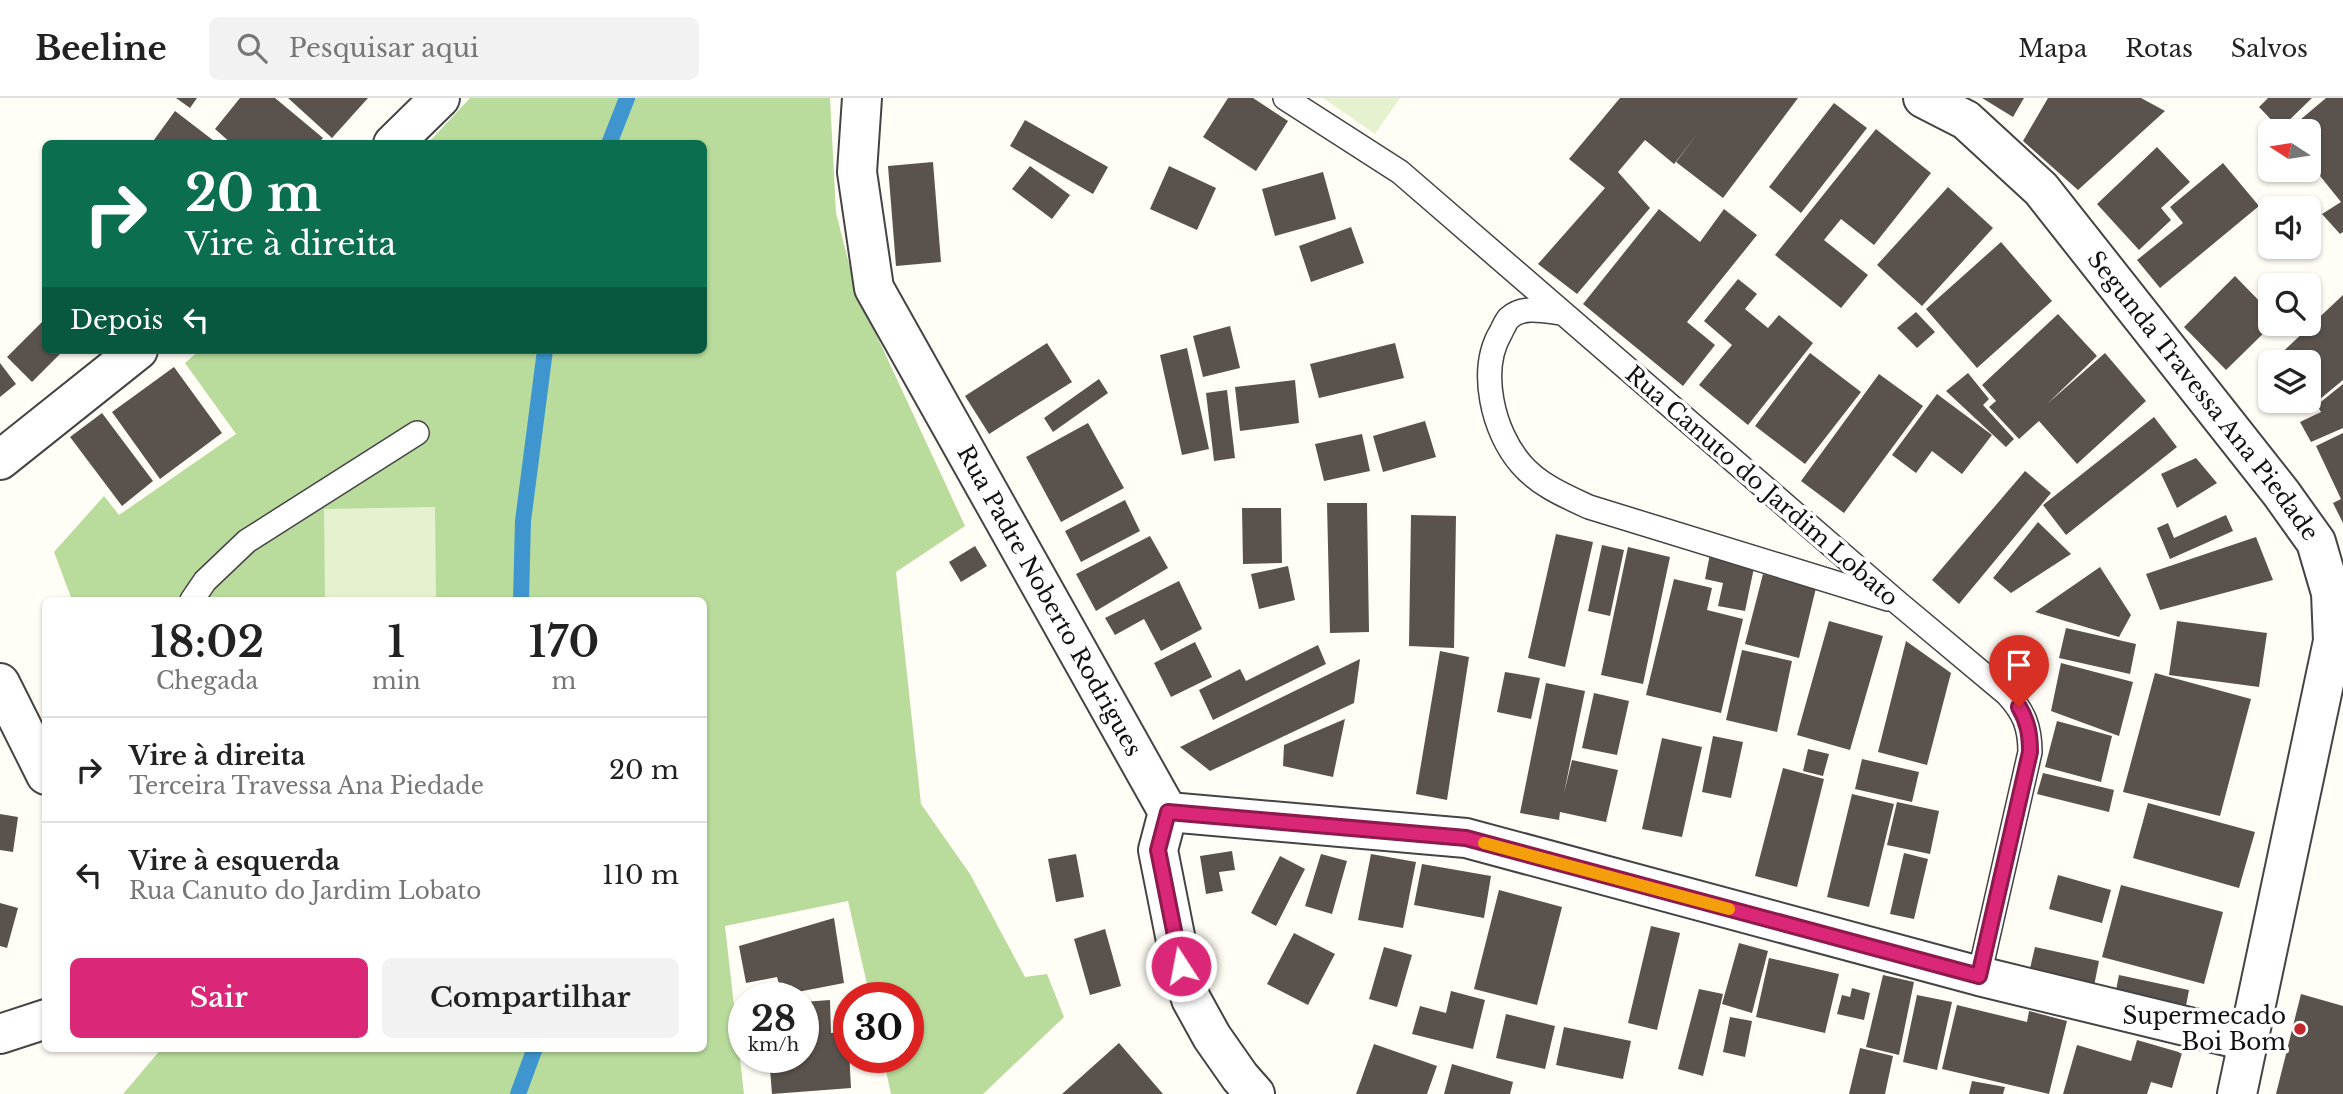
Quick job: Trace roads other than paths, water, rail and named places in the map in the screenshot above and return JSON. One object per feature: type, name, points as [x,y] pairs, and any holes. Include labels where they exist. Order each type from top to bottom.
[{"type":"street","points":[[397,140],[440,98]]},
{"type":"street","name":"Rua Padre Noberto Rodrigues","points":[[862,98],[857,172],[874,288],[1168,812]]},
{"type":"street","name":"Segunda Travessa Ana Piedade","points":[[1923,98],[1966,120],[2041,189],[2281,493],[2316,542],[2331,593],[2333,641],[2237,1094]]},
{"type":"street","points":[[0,460],[133,354]]},
{"type":"street","points":[[0,471],[0,484]]},
{"type":"street","points":[[0,683],[42,767]]},
{"type":"street","points":[[1255,1094],[1212,1037],[1191,999],[1181,966],[1158,850],[1168,812],[1466,838],[1979,976],[2247,1041]]},
{"type":"street","points":[[0,1034],[42,1020]]},
{"type":"lane","name":"Rua Canuto do Jardim Lobato","points":[[1285,98],[1399,172],[2019,707],[2027,720],[2030,752],[1979,976]]},
{"type":"lane","points":[[1561,313],[1529,309],[1509,317],[1496,340],[1489,372],[1492,404],[1502,434],[1521,464],[1530,472],[1549,488],[1589,508],[1897,602]]},
{"type":"lane","points":[[194,597],[205,581],[247,541],[417,433]]},
{"type":"waterway","points":[[611,140],[627,98]]},
{"type":"waterway","points":[[521,597],[523,521],[544,354]]},
{"type":"waterway","points":[[518,1094],[534,1052]]},
{"type":"place","name":"Supermecado Boi Bom","points":[[2300,1029]]}]
